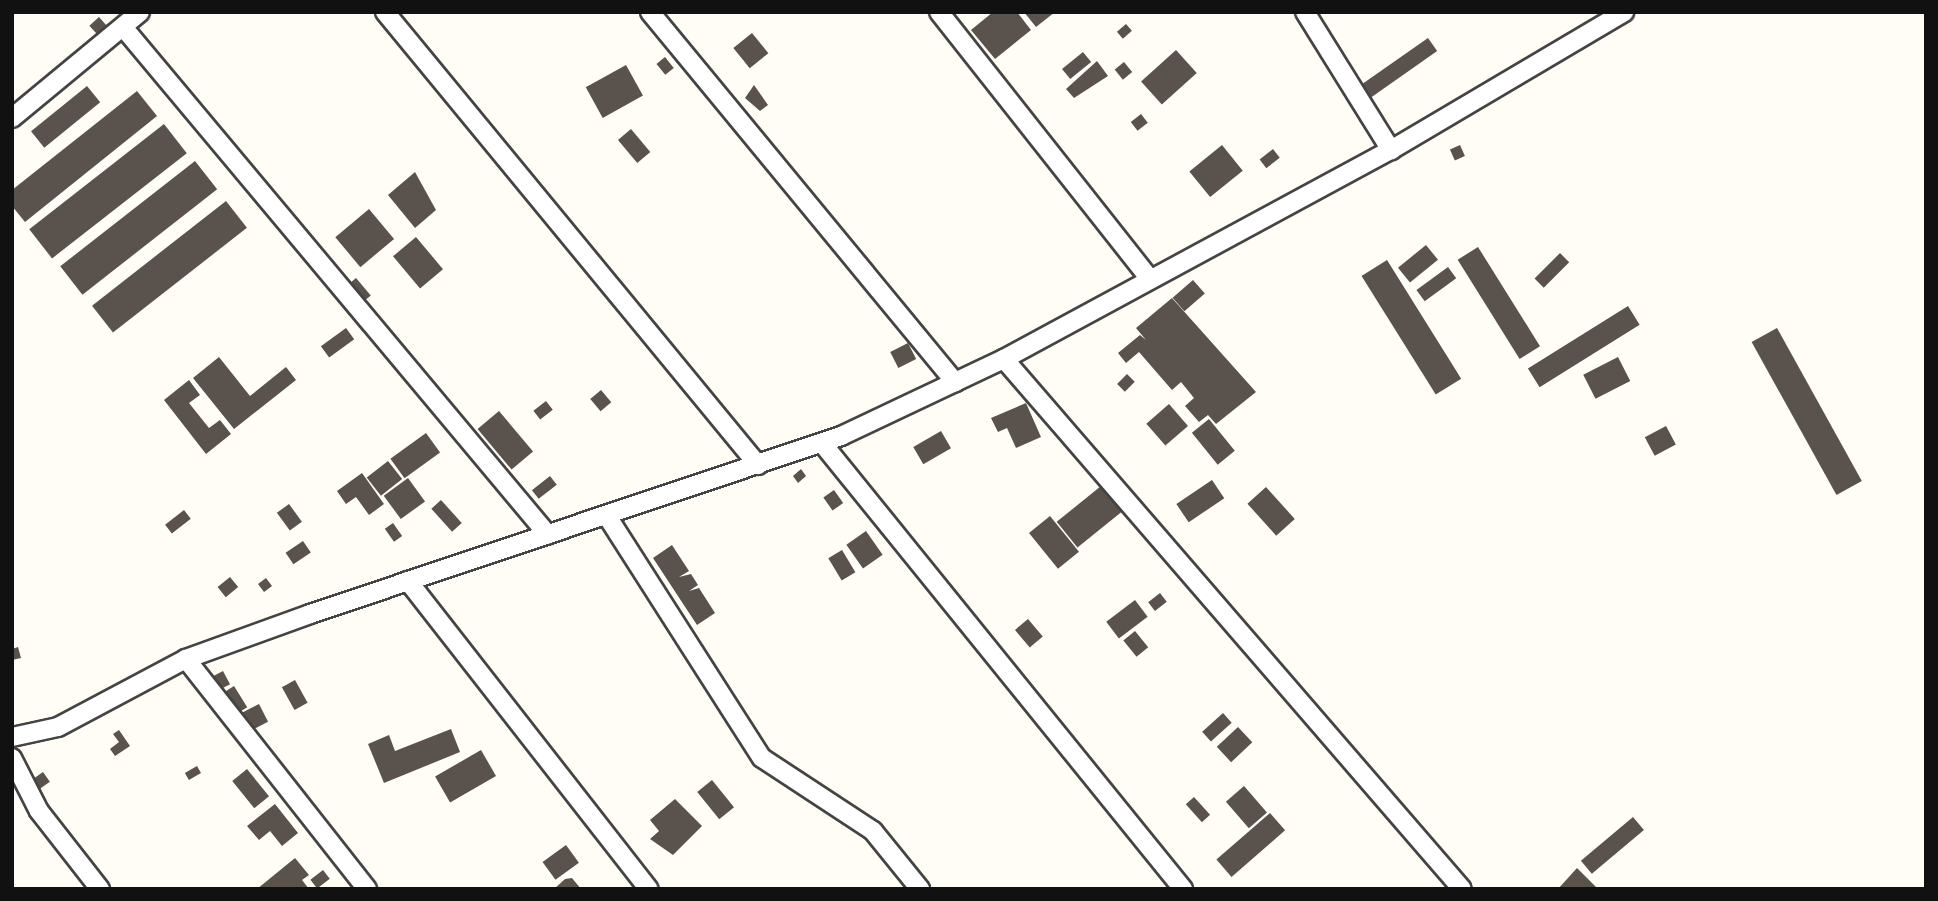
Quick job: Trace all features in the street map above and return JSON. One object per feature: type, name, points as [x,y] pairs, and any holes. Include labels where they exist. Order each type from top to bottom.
[{"type":"street","points":[[12,118],[140,12]]},
{"type":"street","points":[[385,12],[758,465]]},
{"type":"street","points":[[650,12],[955,383]]},
{"type":"street","points":[[939,12],[1150,279]]},
{"type":"street","points":[[1305,12],[1391,150]]},
{"type":"street","points":[[12,737],[58,727],[186,659],[821,443],[955,383],[1391,150],[1624,12]]},
{"type":"street","points":[[123,27],[548,536]]},
{"type":"street","points":[[1004,359],[1462,889]]},
{"type":"street","points":[[821,443],[1183,889]]},
{"type":"street","points":[[607,516],[762,758],[873,831],[920,889]]},
{"type":"street","points":[[408,582],[649,889]]},
{"type":"street","points":[[186,659],[367,889]]},
{"type":"street","points":[[12,758],[38,811],[100,889]]},
{"type":"building","points":[[993,12],[1017,12],[1031,30],[995,59],[971,30]]},
{"type":"building","points":[[1024,12],[1055,12],[1036,27]]},
{"type":"building","points":[[99,17],[107,26],[97,35],[89,26]]},
{"type":"building","points":[[1126,24],[1132,31],[1123,39],[1117,32]]},
{"type":"building","points":[[752,33],[768,53],[750,68],[733,48]]},
{"type":"building","points":[[1428,38],[1437,51],[1367,100],[1358,87]]},
{"type":"building","points":[[1176,50],[1197,73],[1162,104],[1141,81]]},
{"type":"building","points":[[1083,52],[1091,62],[1070,79],[1062,69]]},
{"type":"building","points":[[665,57],[674,68],[665,75],[656,64]]},
{"type":"building","points":[[1097,61],[1108,76],[1074,98],[1066,89]]},
{"type":"building","points":[[1124,62],[1132,72],[1123,80],[1115,70]]},
{"type":"building","points":[[626,65],[643,96],[603,118],[586,87]]},
{"type":"building","points":[[754,85],[768,105],[760,111],[745,98]]},
{"type":"building","points":[[87,86],[100,102],[44,148],[31,131]]},
{"type":"building","points":[[137,91],[157,116],[25,222],[12,206],[12,190]]},
{"type":"building","points":[[1141,114],[1148,123],[1138,131],[1131,122]]},
{"type":"building","points":[[164,124],[187,153],[52,258],[29,229]]},
{"type":"building","points":[[631,129],[650,152],[637,163],[618,140]]},
{"type":"building","points":[[1222,145],[1243,171],[1210,197],[1189,171]]},
{"type":"building","points":[[1460,145],[1465,156],[1455,160],[1450,149]]},
{"type":"building","points":[[1273,149],[1280,158],[1266,168],[1260,159]]},
{"type":"building","points":[[195,161],[217,189],[82,295],[60,266]]},
{"type":"building","points":[[415,172],[436,210],[415,228],[388,195]]},
{"type":"building","points":[[226,201],[247,228],[113,332],[92,306]]},
{"type":"building","points":[[369,209],[394,239],[360,267],[335,237]]},
{"type":"building","points":[[416,237],[443,269],[420,288],[393,256]]},
{"type":"building","points":[[1426,245],[1438,260],[1410,282],[1398,268]]},
{"type":"building","points":[[1478,247],[1540,346],[1520,359],[1458,260]]},
{"type":"building","points":[[1560,253],[1569,262],[1544,288],[1535,278]]},
{"type":"building","points":[[1387,260],[1461,379],[1436,395],[1362,276]]},
{"type":"building","points":[[1448,267],[1456,278],[1425,301],[1416,290]]},
{"type":"building","points":[[356,278],[371,296],[360,305],[345,287]]},
{"type":"building","points":[[1193,280],[1205,294],[1184,311],[1173,298]]},
{"type":"building","points":[[1172,298],[1256,392],[1216,424],[1208,415],[1199,422],[1185,406],[1194,398],[1181,382],[1172,390],[1139,352],[1126,363],[1118,353],[1140,335],[1146,340],[1136,328]]},
{"type":"building","points":[[1628,306],[1640,325],[1540,387],[1528,369]]},
{"type":"building","points":[[346,328],[354,339],[329,358],[321,346]]},
{"type":"building","points":[[1777,328],[1862,481],[1836,495],[1752,342]]},
{"type":"building","points":[[908,343],[916,359],[898,368],[890,352]]},
{"type":"building","points":[[219,357],[250,396],[286,367],[296,380],[234,429],[193,378]]},
{"type":"building","points":[[1618,357],[1630,381],[1596,399],[1583,375]]},
{"type":"building","points":[[1127,374],[1135,382],[1125,392],[1117,384]]},
{"type":"building","points":[[189,380],[200,395],[189,403],[209,428],[220,420],[231,434],[206,454],[164,400]]},
{"type":"building","points":[[601,390],[611,402],[601,411],[590,399]]},
{"type":"building","points":[[546,401],[553,410],[540,420],[533,411]]},
{"type":"building","points":[[1026,403],[1041,437],[1016,448],[1007,428],[998,432],[991,418]]},
{"type":"building","points":[[1169,404],[1188,426],[1165,446],[1146,424]]},
{"type":"building","points":[[499,411],[533,452],[512,470],[478,429]]},
{"type":"building","points":[[1209,419],[1235,451],[1218,465],[1192,433]]},
{"type":"building","points":[[1666,426],[1676,445],[1655,456],[1645,437]]},
{"type":"building","points":[[941,431],[951,448],[923,464],[913,447]]},
{"type":"building","points":[[426,433],[440,452],[405,478],[390,459]]},
{"type":"building","points":[[388,461],[402,479],[381,496],[367,478]]},
{"type":"building","points":[[801,469],[806,476],[798,483],[793,476]]},
{"type":"building","points":[[362,473],[384,504],[369,515],[356,497],[346,504],[337,491]]},
{"type":"building","points":[[550,476],[557,485],[539,499],[532,490]]},
{"type":"building","points":[[408,478],[425,501],[401,519],[384,496]]},
{"type":"building","points":[[1212,480],[1224,498],[1189,522],[1176,504]]},
{"type":"building","points":[[1101,486],[1122,512],[1077,548],[1057,522]]},
{"type":"building","points":[[1266,487],[1295,519],[1276,536],[1247,504]]},
{"type":"building","points":[[834,490],[843,503],[833,511],[823,497]]},
{"type":"building","points":[[441,500],[462,523],[452,532],[431,509]]},
{"type":"building","points":[[289,504],[302,522],[290,531],[277,513]]},
{"type":"building","points":[[184,510],[191,519],[172,533],[165,525]]},
{"type":"building","points":[[1050,516],[1079,552],[1058,569],[1029,533]]},
{"type":"building","points":[[393,523],[402,536],[394,542],[385,529]]},
{"type":"building","points":[[866,531],[883,555],[863,569],[846,545]]},
{"type":"building","points":[[303,541],[311,553],[293,564],[286,553]]},
{"type":"building","points":[[672,545],[689,571],[679,577],[691,574],[698,585],[689,591],[699,588],[715,613],[697,625],[653,558]]},
{"type":"building","points":[[842,550],[855,572],[842,581],[828,558]]},
{"type":"building","points":[[230,577],[238,587],[226,597],[218,587]]},
{"type":"building","points":[[266,578],[272,586],[264,592],[258,584]]},
{"type":"building","points":[[1160,593],[1167,602],[1155,611],[1148,602]]},
{"type":"building","points":[[1135,600],[1148,617],[1119,638],[1106,622]]},
{"type":"building","points":[[1028,619],[1043,637],[1030,648],[1015,630]]},
{"type":"building","points":[[1135,631],[1148,647],[1137,657],[1123,640]]},
{"type":"building","points":[[18,647],[21,658],[12,660],[12,649]]},
{"type":"building","points":[[223,671],[230,684],[219,690],[212,677]]},
{"type":"building","points":[[295,680],[308,703],[294,710],[282,687]]},
{"type":"building","points":[[234,686],[247,707],[235,715],[222,693]]},
{"type":"building","points":[[259,704],[268,722],[247,733],[238,715]]},
{"type":"building","points":[[1223,713],[1232,723],[1211,741],[1202,732]]},
{"type":"building","points":[[1238,727],[1252,742],[1231,762],[1217,747]]},
{"type":"building","points":[[451,729],[460,752],[384,783],[368,744],[389,735],[395,751]]},
{"type":"building","points":[[119,730],[130,746],[115,756],[110,749],[119,742],[113,734]]},
{"type":"building","points":[[481,750],[496,776],[450,802],[435,776]]},
{"type":"building","points":[[197,766],[201,773],[189,780],[185,773]]},
{"type":"building","points":[[247,769],[269,796],[254,808],[232,781]]},
{"type":"building","points":[[43,772],[50,782],[33,793],[27,783]]},
{"type":"building","points":[[712,780],[734,807],[719,819],[697,792]]},
{"type":"building","points":[[1244,786],[1267,812],[1249,828],[1226,802]]},
{"type":"building","points":[[1194,797],[1210,815],[1202,822],[1186,804]]},
{"type":"building","points":[[675,799],[702,826],[673,855],[650,839],[659,831],[650,820]]},
{"type":"building","points":[[275,804],[298,833],[282,846],[270,831],[259,840],[247,826]]},
{"type":"building","points":[[1270,813],[1285,830],[1232,877],[1216,860]]},
{"type":"building","points":[[1633,817],[1644,830],[1592,874],[1581,861]]},
{"type":"building","points":[[566,845],[579,863],[555,880],[543,862]]},
{"type":"building","points":[[295,858],[309,875],[302,880],[309,889],[257,889]]},
{"type":"building","points":[[1577,868],[1598,889],[1558,889]]},
{"type":"building","points":[[323,870],[330,879],[317,889],[310,880]]},
{"type":"building","points":[[572,878],[581,889],[554,889],[565,879]]}]
